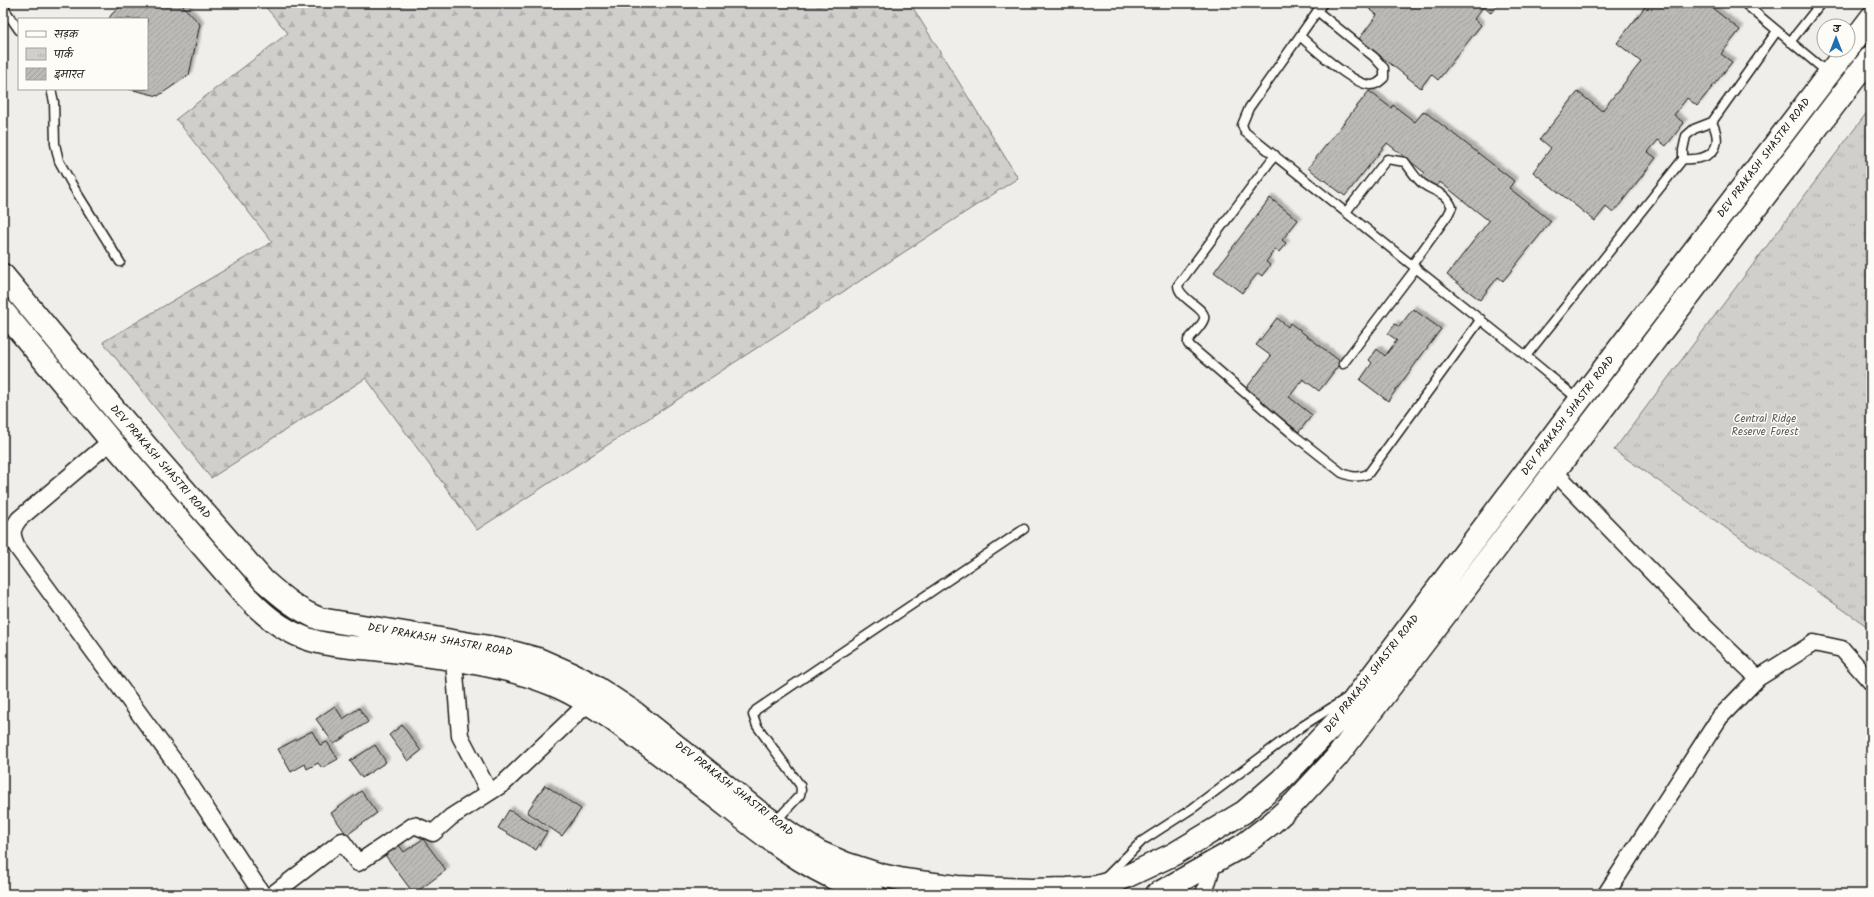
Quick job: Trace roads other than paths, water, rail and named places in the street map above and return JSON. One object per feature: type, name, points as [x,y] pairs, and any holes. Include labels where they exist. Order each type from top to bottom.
[{"type":"street","name":"DEV PRAKASH SHASTRI ROAD","points":[[1856,37],[1871,18]]},
{"type":"street","name":"DEV PRAKASH SHASTRI ROAD","points":[[1157,894],[1242,846],[1272,823],[1295,802],[1336,758],[1871,57]]},
{"type":"street","name":"DEV PRAKASH SHASTRI ROAD","points":[[3,275],[121,417],[263,580],[291,604],[320,619],[501,649],[522,654],[561,668],[588,682],[634,713],[775,823],[819,852],[847,864],[881,875],[904,880],[957,887],[1031,890],[1096,887],[1117,881],[1174,854],[1210,834],[1244,812],[1281,780],[1341,717],[1840,58]]},
{"type":"street","name":"DEV PRAKASH SHASTRI ROAD","points":[[3,311],[107,436],[257,609],[282,627],[305,638],[324,643],[454,661],[506,670],[551,684],[588,703],[640,739],[754,828],[799,860],[836,881],[874,894]]},
{"type":"street","points":[[121,417],[107,436],[19,519],[13,527],[13,537],[17,547],[202,800],[262,894]]},
{"type":"street","points":[[1554,471],[1708,630],[1758,678]]},
{"type":"street","points":[[1606,894],[1720,717],[1758,678],[1814,644],[1842,649],[1871,682]]},
{"type":"street","points":[[454,661],[460,736],[489,792]]},
{"type":"street","points":[[273,894],[342,841],[358,863],[414,825],[434,833],[451,817],[504,783],[588,703]]},
{"type":"street","points":[[1204,894],[1217,860],[1210,834]]},
{"type":"lane","points":[[1323,3],[1249,108],[1242,125],[1246,132],[1481,319],[1579,401]]},
{"type":"lane","points":[[1744,3],[1828,74]]},
{"type":"lane","points":[[1790,42],[1821,3]]},
{"type":"lane","points":[[3,7],[18,29]]},
{"type":"lane","points":[[1300,36],[1353,78],[1370,85],[1377,84],[1384,78],[1384,68],[1374,57],[1318,11]]},
{"type":"lane","points":[[1526,356],[1683,159],[1682,150],[1686,136],[1694,129],[1712,122],[1777,31]]},
{"type":"lane","points":[[51,90],[54,102],[55,144],[59,161],[120,262]]},
{"type":"lane","points":[[1683,159],[1701,159],[1709,155],[1715,149],[1718,141],[1712,122]]},
{"type":"lane","points":[[1275,155],[1178,285],[1178,289],[1180,293],[1204,315],[1204,320],[1188,340],[1188,344],[1296,437],[1342,473],[1356,477],[1368,474],[1481,319]]},
{"type":"lane","points":[[1342,364],[1414,266],[1452,207],[1449,199],[1440,192],[1434,191],[1422,183],[1405,162],[1387,159],[1346,212]]},
{"type":"lane","points":[[775,823],[800,795],[800,784],[757,726],[753,715],[756,710],[1024,529]]},
{"type":"lane","points":[[1096,887],[1128,853],[1142,841],[1200,803],[1301,727],[1361,690]]},
{"type":"park label","name":"Central Ridge Reserve Forest","points":[[1765,425]]}]
